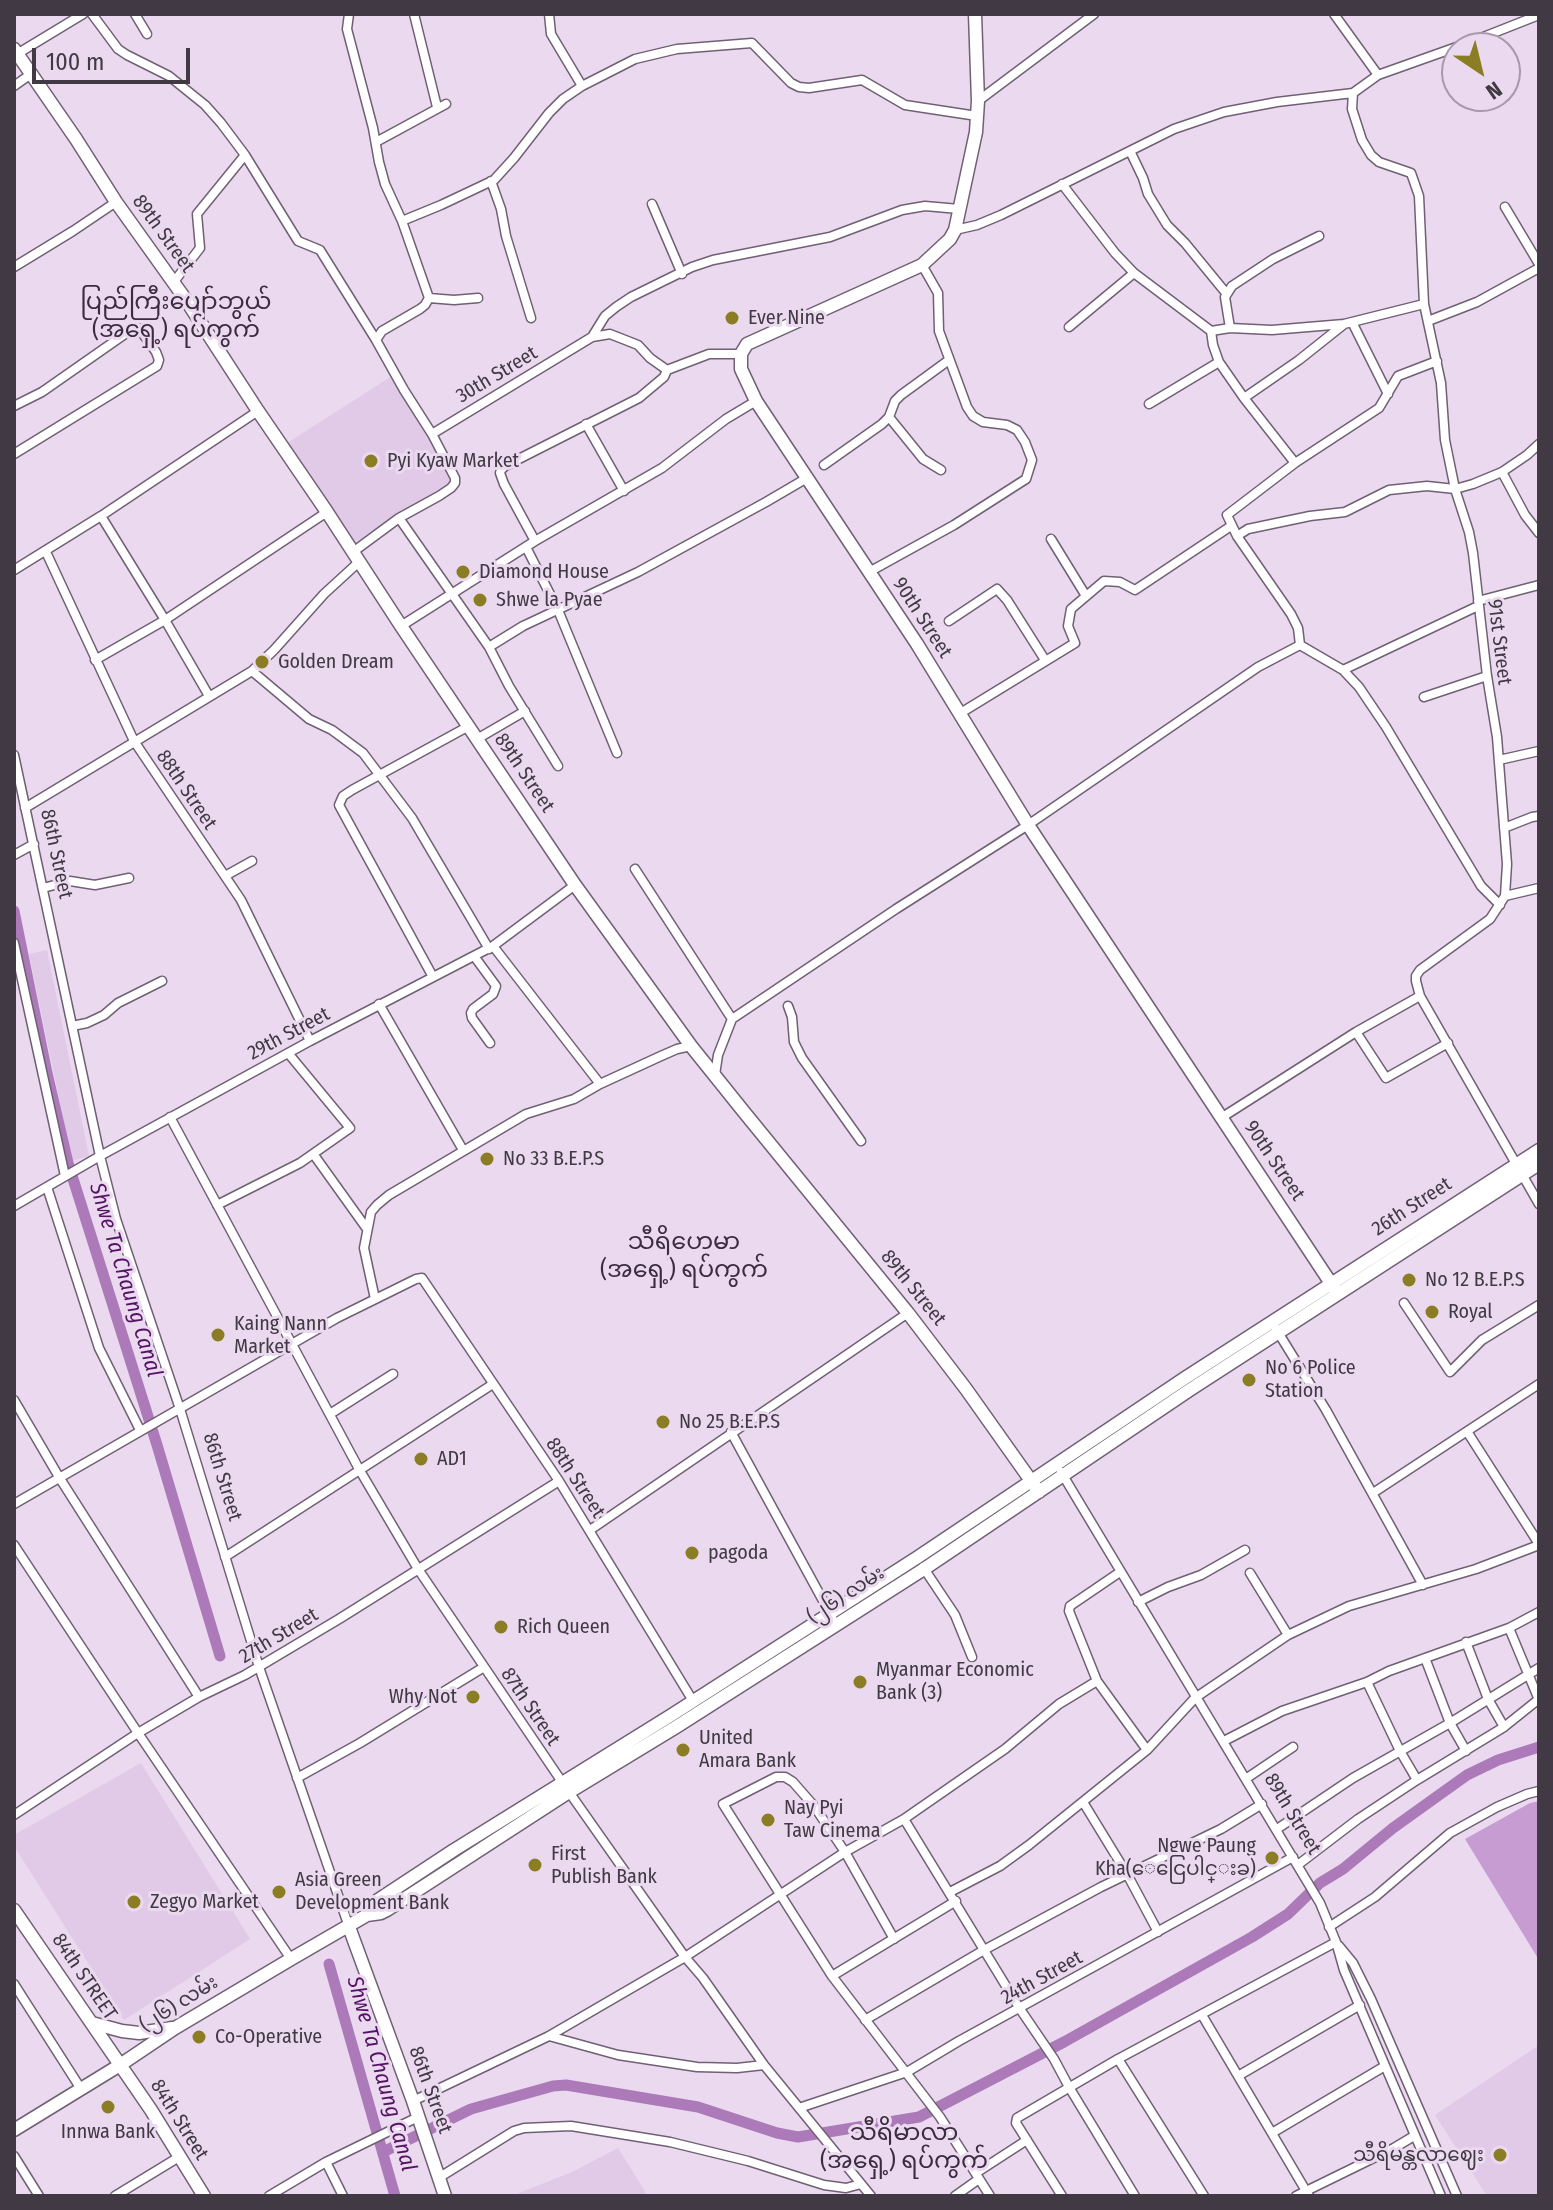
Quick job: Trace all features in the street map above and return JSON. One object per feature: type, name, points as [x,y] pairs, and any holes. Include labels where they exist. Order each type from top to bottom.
[{"type":"street","points":[[16,51],[83,14]]},
{"type":"street","points":[[25,808],[252,671],[356,556],[399,518],[439,496],[455,483],[432,434],[320,250],[298,241],[245,155],[205,105],[169,76],[118,49],[92,14]]},
{"type":"street","points":[[135,14],[147,34]]},
{"type":"street","points":[[349,14],[347,29],[385,184],[402,221],[429,298],[420,309],[382,331],[376,340]]},
{"type":"street","points":[[376,142],[442,105],[414,14]]},
{"type":"street","points":[[549,14],[551,34],[582,86]]},
{"type":"street","points":[[535,541],[504,484],[500,473],[505,466],[639,398],[664,377],[667,370],[709,354],[741,354],[747,344],[759,337],[922,265],[942,249],[955,230],[976,132],[975,14]]},
{"type":"street","points":[[978,101],[1094,14]]},
{"type":"street","points":[[1334,14],[1378,75]]},
{"type":"street","points":[[955,230],[1001,215],[1174,129],[1224,112],[1353,93],[1378,75],[1539,15]]},
{"type":"street","points":[[402,221],[491,181],[563,99],[635,59],[656,53],[748,42],[756,45],[791,83],[799,87],[862,80],[905,105],[977,116]]},
{"type":"street","name":"89th Street","points":[[16,51],[575,885],[691,1046],[908,1313],[1035,1486]]},
{"type":"street","points":[[14,86],[31,74]]},
{"type":"street","name":"91st Street","points":[[1353,93],[1355,124],[1371,155],[1387,165],[1411,173],[1419,196],[1424,304],[1437,361],[1445,440],[1455,489],[1469,532],[1499,760],[1507,864],[1505,896],[1500,905],[1490,919],[1418,972],[1420,996]]},
{"type":"street","points":[[1130,151],[1148,194],[1167,225],[1226,293],[1230,328]]},
{"type":"street","points":[[173,283],[200,248],[197,214],[245,155]]},
{"type":"street","points":[[491,181],[531,318]]},
{"type":"street","points":[[1062,184],[1134,273],[1211,331],[1219,362],[1295,463]]},
{"type":"street","points":[[14,267],[116,202]]},
{"type":"street","points":[[652,204],[682,274]]},
{"type":"street","name":"30th Street","points":[[432,434],[592,337],[605,316],[631,297],[692,267],[830,237],[902,210],[925,206],[959,209]]},
{"type":"street","points":[[1428,321],[1477,302],[1539,266],[1505,207]]},
{"type":"street","points":[[1226,293],[1235,283],[1273,259],[1319,236]]},
{"type":"street","points":[[869,572],[954,525],[1026,479],[1032,460],[1022,436],[1007,425],[983,422],[973,416],[967,407],[939,331],[938,293],[922,265]]},
{"type":"street","points":[[1069,327],[1134,273]]},
{"type":"street","points":[[429,298],[478,298]]},
{"type":"street","points":[[1211,331],[1230,328],[1272,330],[1348,323],[1424,304]]},
{"type":"street","points":[[1348,323],[1388,394]]},
{"type":"street","points":[[1244,398],[1348,323]]},
{"type":"street","points":[[14,406],[42,392],[135,327],[138,327],[159,360],[157,366],[14,454]]},
{"type":"street","points":[[592,337],[610,334],[638,345],[667,370]]},
{"type":"street","name":"90th Street","points":[[741,354],[741,369],[756,401],[917,644],[1028,825],[1334,1288]]},
{"type":"street","points":[[824,465],[882,424],[901,395],[949,360]]},
{"type":"street","points":[[1300,645],[1298,628],[1291,614],[1237,536],[1227,517],[1228,512],[1379,408],[1398,376],[1437,361]]},
{"type":"street","points":[[1149,404],[1219,362]]},
{"type":"street","points":[[401,626],[535,541],[662,468],[726,419],[756,401]]},
{"type":"street","points":[[14,570],[258,411]]},
{"type":"street","points":[[889,417],[923,459],[941,470]]},
{"type":"street","points":[[586,424],[624,491]]},
{"type":"street","points":[[1237,536],[1248,529],[1345,512],[1389,490],[1427,486],[1455,489],[1482,481],[1502,472],[1539,444]]},
{"type":"street","points":[[1502,472],[1525,515],[1539,533]]},
{"type":"street","points":[[489,647],[523,626],[638,572],[807,478]]},
{"type":"street","points":[[95,660],[165,620],[327,512]]},
{"type":"street","points":[[101,516],[209,696]]},
{"type":"street","points":[[399,518],[489,647],[558,766]]},
{"type":"street","points":[[959,714],[1075,643],[1068,626],[1071,609],[1104,581],[1120,582],[1135,590],[1231,526]]},
{"type":"street","points":[[1051,539],[1086,596]]},
{"type":"street","points":[[526,547],[558,610],[617,753]]},
{"type":"street","name":"88th Street","points":[[46,552],[134,741],[241,900],[310,1041]]},
{"type":"street","points":[[1343,670],[1478,604],[1539,585]]},
{"type":"street","points":[[949,621],[997,589],[1002,592],[1045,660]]},
{"type":"street","points":[[1300,645],[1343,670],[1359,687],[1481,886],[1500,905]]},
{"type":"street","points":[[715,1075],[721,1045],[732,1019],[1028,825],[1258,667],[1300,645]]},
{"type":"street","points":[[252,671],[309,719],[332,730],[363,753],[412,818],[491,948],[600,1084]]},
{"type":"street","points":[[1424,697],[1487,676]]},
{"type":"street","points":[[477,739],[525,711]]},
{"type":"street","points":[[433,977],[339,805],[343,796],[469,726]]},
{"type":"street","points":[[1499,760],[1539,751]]},
{"type":"street","name":"86th Street","points":[[14,755],[30,846],[43,888],[116,1219],[180,1409],[259,1667],[445,2196]]},
{"type":"street","points":[[1504,828],[1539,816]]},
{"type":"street","points":[[14,855],[30,846]]},
{"type":"street","points":[[225,876],[252,861]]},
{"type":"street","points":[[635,869],[732,1019]]},
{"type":"street","points":[[43,888],[70,881],[95,885],[129,878]]},
{"type":"street","name":"29th Street","points":[[14,1206],[310,1041],[491,948],[575,885]]},
{"type":"street","points":[[1505,896],[1539,888]]},
{"type":"street","points":[[14,943],[66,1176]]},
{"type":"street","points":[[474,956],[496,986],[493,994],[471,1013],[490,1043]]},
{"type":"street","points":[[72,1026],[104,1015],[118,1003],[162,981]]},
{"type":"street","points":[[1221,1118],[1356,1032],[1420,996],[1539,1204]]},
{"type":"street","points":[[379,1004],[463,1150]]},
{"type":"street","points":[[788,1006],[794,1042],[802,1058],[861,1141]]},
{"type":"street","points":[[1356,1032],[1386,1078],[1448,1043]]},
{"type":"street","points":[[14,1504],[375,1299],[364,1248],[371,1212],[389,1195],[526,1114],[574,1099],[677,1049],[691,1046]]},
{"type":"street","points":[[217,1205],[314,1155],[350,1128],[288,1053]]},
{"type":"street","name":"87th Street","points":[[170,1117],[359,1469],[418,1569],[565,1787],[685,1957],[764,2065],[871,2196]]},
{"type":"street","points":[[1519,1170],[1539,1150]]},
{"type":"street","points":[[314,1155],[367,1229]]},
{"type":"street","points":[[1519,1170],[1539,1164]]},
{"type":"street","name":"26th Street","points":[[1334,1288],[1519,1170]]},
{"type":"street","points":[[47,1187],[99,1348],[140,1430]]},
{"type":"street","name":"88th Street","points":[[375,1299],[422,1278],[559,1481],[693,1701]]},
{"type":"street","name":"(၂၆) လမ်း","points":[[14,2130],[175,2028],[349,1927],[367,1915],[378,1900],[565,1787],[676,1727],[833,1619],[1334,1288]]},
{"type":"street","points":[[1404,1303],[1450,1372],[1482,1340],[1539,1305]]},
{"type":"street","points":[[590,1530],[908,1313]]},
{"type":"street","points":[[1276,1328],[1326,1410],[1423,1585]]},
{"type":"street","points":[[330,1414],[393,1374]]},
{"type":"street","points":[[225,1557],[493,1384]]},
{"type":"street","points":[[1373,1493],[1539,1384]]},
{"type":"street","points":[[14,1400],[59,1477],[199,1697]]},
{"type":"street","points":[[731,1432],[833,1619]]},
{"type":"street","points":[[950,1892],[1000,1866],[1029,1845],[1147,1750],[1195,1698],[1288,1635],[1349,1606],[1476,1569],[1539,1544],[1468,1433]]},
{"type":"street","name":"89th Street","points":[[1060,1470],[1320,1903],[1344,1970],[1441,2196]]},
{"type":"street","name":"27th Street","points":[[14,1815],[138,1733],[259,1667],[559,1481]]},
{"type":"street","points":[[14,1545],[291,1959]]},
{"type":"street","points":[[1138,1602],[1201,1575],[1245,1550]]},
{"type":"street","points":[[921,1563],[955,1615],[972,1657]]},
{"type":"street","points":[[1120,1572],[1068,1609],[1097,1681],[1147,1750]]},
{"type":"street","points":[[1250,1573],[1288,1635]]},
{"type":"street","points":[[1224,1741],[1282,1711],[1509,1628],[1539,1612]]},
{"type":"street","name":"(၂၆) လမ်း","points":[[565,1787],[693,1701],[833,1619]]},
{"type":"street","points":[[1509,1628],[1539,1699]]},
{"type":"street","points":[[1466,1642],[1488,1699],[1504,1727]]},
{"type":"street","points":[[1425,1658],[1450,1723],[1466,1751]]},
{"type":"street","points":[[297,1778],[484,1667]]},
{"type":"street","points":[[1277,1829],[1353,1778],[1539,1668]]},
{"type":"street","points":[[413,2101],[549,2036],[685,1957],[845,1852],[904,1819],[1005,1749],[1059,1704],[1097,1681]]},
{"type":"street","points":[[1367,1682],[1417,1780]]},
{"type":"street","name":"24th Street","points":[[799,2108],[907,2072],[1158,1932],[1296,1861],[1417,1780],[1504,1727],[1539,1699]]},
{"type":"street","points":[[1247,1778],[1293,1747]]},
{"type":"street","points":[[894,1939],[845,1852],[814,1806],[788,1778],[776,1777],[723,1804],[832,1976],[940,2117],[990,2196]]},
{"type":"street","points":[[1329,1927],[1375,1897],[1450,1833],[1497,1807],[1539,1791]]},
{"type":"street","points":[[1083,1802],[1158,1932]]},
{"type":"street","points":[[865,2020],[984,1950],[1127,1874],[1221,1829],[1262,1804]]},
{"type":"street","points":[[904,1819],[1054,2059],[1135,2196]]},
{"type":"street","points":[[832,1976],[956,1901]]},
{"type":"street","name":"84th STREET","points":[[14,1910],[120,2065]]},
{"type":"street","points":[[1062,2196],[1016,2123],[1017,2118],[1118,2059],[1336,1942]]},
{"type":"street","name":"89th Street","points":[[1336,1942],[1353,1963],[1371,1999],[1457,2196]]},
{"type":"street","points":[[14,1984],[81,2089]]},
{"type":"street","points":[[1238,2076],[1360,2005]]},
{"type":"street","points":[[1202,2015],[1307,2193]]},
{"type":"street","points":[[90,2022],[139,2033],[175,2028]]},
{"type":"street","points":[[549,2036],[618,2055],[697,2067],[764,2065]]},
{"type":"street","points":[[1118,2059],[1204,2196]]},
{"type":"street","name":"84th Street","points":[[120,2065],[204,2196]]},
{"type":"street","points":[[1272,2133],[1385,2066]]},
{"type":"street","points":[[269,2196],[326,2162],[420,2120]]},
{"type":"street","points":[[440,2177],[514,2131],[571,2126],[670,2142],[748,2161],[824,2185],[846,2188],[861,2184]]},
{"type":"street","points":[[1296,2196],[1414,2136]]},
{"type":"street","points":[[955,2196],[1027,2140]]},
{"type":"street","points":[[14,2156],[39,2196]]},
{"type":"street","points":[[115,2196],[179,2157]]},
{"type":"street","points":[[326,2162],[343,2196]]},
{"type":"shaded area","name":"Pyi Kyaw Market","points":[[392,376],[454,480],[354,543],[287,443]]},
{"type":"shaded area","points":[[47,950],[89,1156],[72,1161],[29,954]]},
{"type":"shaded area","name":"Zegyo Market","points":[[141,1763],[250,1939],[124,2020],[14,1846],[14,1835]]},
{"type":"shaded area","points":[[1539,1801],[1539,1960],[1465,1839]]},
{"type":"shaded area","name":"သီရိမန္တလာဈေး","points":[[1539,2045],[1539,2196],[1487,2196],[1435,2115]]},
{"type":"shaded area","points":[[618,2148],[648,2196],[511,2196],[572,2172]]},
{"type":"waterway","name":"Shwe Ta Chaung Canal","points":[[14,911],[68,1163],[220,1656]]},
{"type":"waterway","points":[[383,2152],[471,2109],[566,2085],[698,2107],[798,2137],[919,2117],[1064,2042],[1252,1937],[1288,1914],[1320,1883],[1467,1775],[1498,1760],[1539,1747]]},
{"type":"waterway","name":"Shwe Ta Chaung Canal","points":[[329,1964],[395,2196]]},
{"type":"place","name":"Ever Nine","points":[[732,318]]},
{"type":"place","name":"Pyi Kyaw Market","points":[[371,461]]},
{"type":"place","name":"Diamond House","points":[[463,572]]},
{"type":"place","name":"Shwe la Pyae","points":[[480,600]]},
{"type":"place","name":"Golden Dream","points":[[262,662]]},
{"type":"place","name":"No 33 B.E.P.S","points":[[487,1159]]},
{"type":"place","name":"No 12 B.E.P.S","points":[[1409,1280]]},
{"type":"place","name":"Royal","points":[[1432,1312]]},
{"type":"place","name":"Kaing Nann Market","points":[[218,1335]]},
{"type":"place","name":"No 6 Police Station","points":[[1249,1380]]},
{"type":"place","name":"No 25 B.E.P.S","points":[[663,1422]]},
{"type":"place","name":"AD1","points":[[421,1459]]},
{"type":"place","name":"pagoda","points":[[692,1553]]},
{"type":"place","name":"Rich Queen","points":[[501,1627]]},
{"type":"place","name":"Myanmar Economic Bank (3)","points":[[860,1682]]},
{"type":"place","name":"Why Not","points":[[473,1697]]},
{"type":"place","name":"United Amara Bank","points":[[683,1750]]},
{"type":"place","name":"Nay Pyi Taw Cinema","points":[[768,1820]]},
{"type":"place","name":"Ngwe Paung Kha(ေငြေပါင္းခ)","points":[[1272,1858]]},
{"type":"place","name":"First Publish Bank","points":[[535,1865]]},
{"type":"place","name":"Asia Green Development Bank","points":[[279,1892]]},
{"type":"place","name":"Zegyo Market","points":[[134,1902]]},
{"type":"place","name":"Co-Operative","points":[[199,2037]]},
{"type":"place","name":"Innwa Bank","points":[[108,2107]]},
{"type":"place","name":"သီရိမန္တလာဈေး","points":[[1500,2155]]},
{"type":"district","name":"ပြည်ကြီးပျော်ဘွယ် (အရှေ့) ရပ်ကွက်","points":[[176,316]]},
{"type":"district","name":"သီရိဟေမာ (အရှေ့) ရပ်ကွက်","points":[[684,1256]]},
{"type":"district","name":"သီရိမာလာ (အရှေ့) ရပ်ကွက်","points":[[904,2147]]}]
